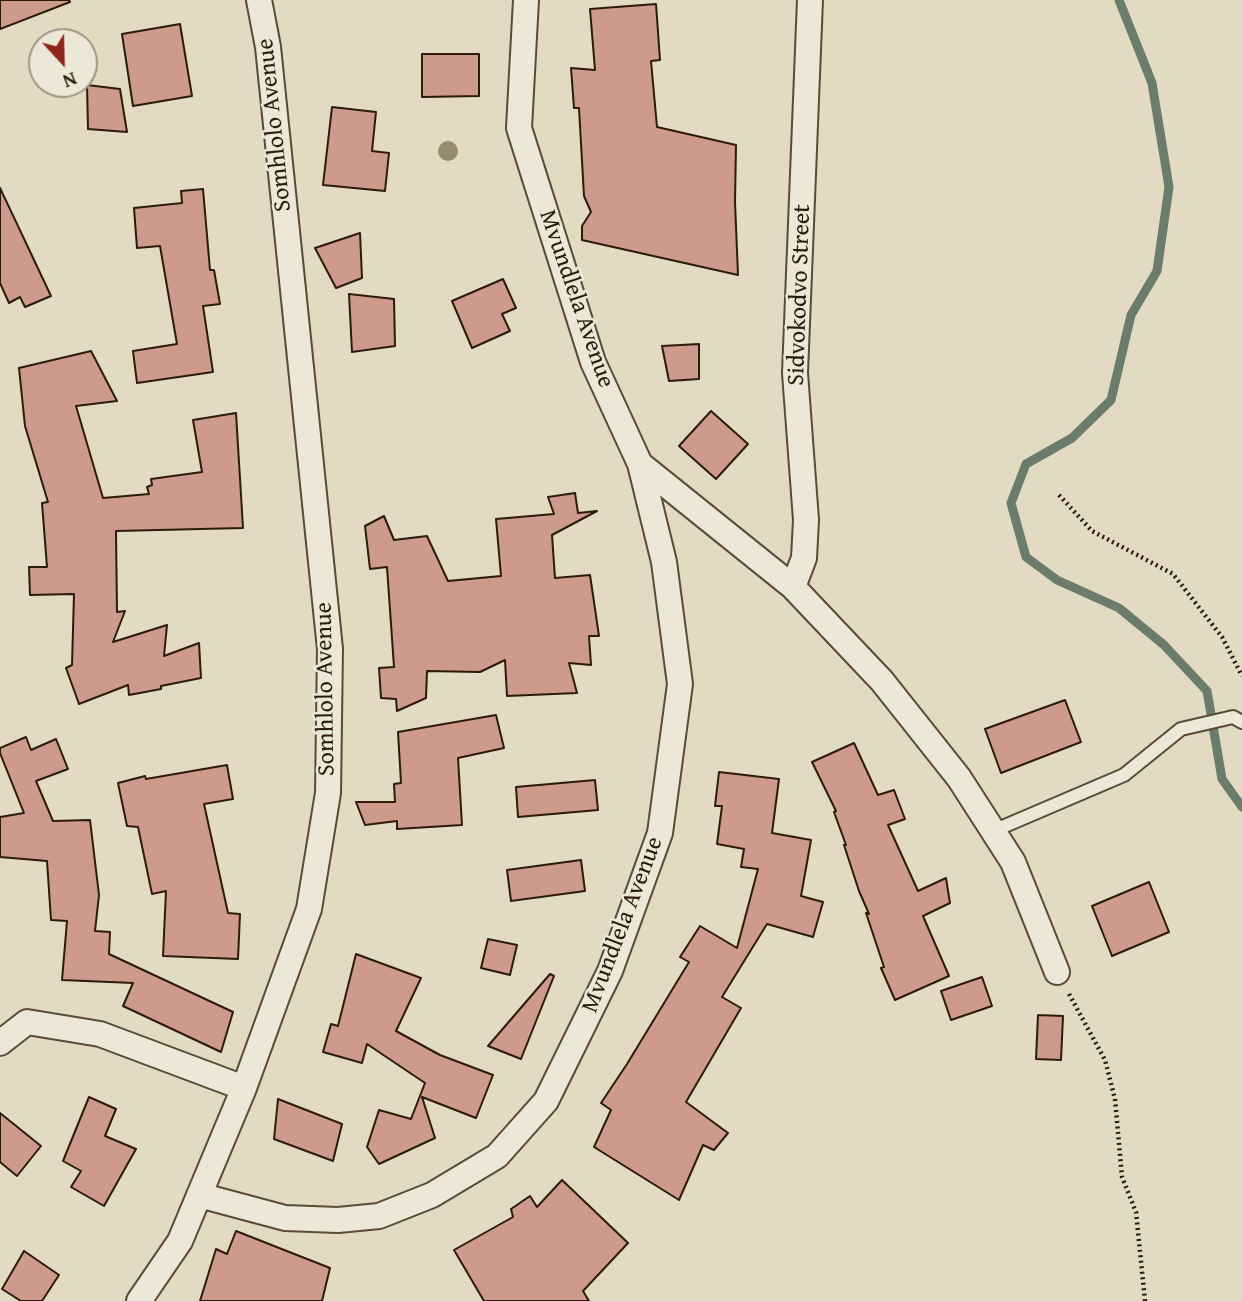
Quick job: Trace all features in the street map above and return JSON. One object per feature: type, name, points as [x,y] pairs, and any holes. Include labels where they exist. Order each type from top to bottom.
[{"type":"street","name":"Somhlolo Avenue","points":[[139,1301],[180,1241],[244,1088],[309,909],[328,793],[330,649],[268,47],[259,0]]},
{"type":"street","name":"Mvundlela Avenue","points":[[199,1195],[285,1218],[338,1220],[379,1216],[432,1195],[497,1156],[546,1101],[610,971],[660,833],[680,684],[664,562],[640,464],[593,362],[519,128],[526,0]]},
{"type":"street","name":"Sidvokodvo Street","points":[[793,587],[804,558],[806,520],[795,373],[810,0]]},
{"type":"street","points":[[640,464],[793,587],[882,681],[959,778],[1013,862],[1058,972]]},
{"type":"street","points":[[0,1043],[27,1022],[100,1034],[244,1088]]},
{"type":"lane","points":[[993,831],[1124,775],[1181,729],[1238,720]]},
{"type":"path","points":[[1059,495],[1092,531],[1173,574],[1222,637],[1242,676]]},
{"type":"path","points":[[1058,972],[1105,1060],[1115,1099],[1122,1177],[1136,1212],[1145,1301]]},
{"type":"building","points":[[0,0],[69,0],[70,2],[0,29]]},
{"type":"building","points":[[656,4],[660,60],[651,61],[657,127],[736,145],[738,275],[582,240],[582,226],[591,212],[584,196],[579,108],[574,108],[571,68],[595,70],[590,9]]},
{"type":"building","points":[[180,24],[192,96],[133,106],[122,34]]},
{"type":"building","points":[[422,54],[479,54],[479,96],[422,97]]},
{"type":"building","points":[[98,86],[120,89],[127,132],[88,129],[87,98],[98,98]]},
{"type":"building","points":[[332,107],[376,112],[372,151],[389,153],[385,191],[323,185]]},
{"type":"building","points":[[0,188],[51,296],[25,307],[20,297],[9,303],[0,283]]},
{"type":"building","points":[[203,189],[210,270],[214,270],[220,304],[203,306],[213,372],[137,383],[133,351],[177,344],[160,246],[137,248],[134,208],[182,203],[181,191]]},
{"type":"building","points":[[360,233],[362,278],[336,288],[315,248]]},
{"type":"building","points":[[503,279],[516,308],[502,314],[510,331],[472,348],[452,301]]},
{"type":"building","points":[[349,294],[394,299],[395,346],[352,352]]},
{"type":"building","points":[[699,344],[699,379],[669,381],[662,346]]},
{"type":"building","points":[[91,351],[117,401],[76,406],[103,498],[149,494],[147,487],[152,485],[151,479],[202,472],[193,420],[236,413],[243,528],[116,531],[117,612],[125,611],[113,642],[167,625],[164,656],[199,643],[201,678],[129,695],[128,685],[79,704],[66,668],[72,665],[74,594],[30,595],[29,567],[47,567],[42,503],[48,502],[25,426],[19,368]]},
{"type":"building","points":[[711,411],[748,444],[716,479],[679,446]]},
{"type":"building","points":[[575,493],[578,513],[597,511],[552,535],[555,578],[590,575],[599,636],[589,636],[591,665],[569,663],[577,693],[507,696],[505,660],[480,672],[427,671],[426,698],[397,711],[396,699],[381,698],[379,668],[394,667],[387,567],[370,569],[365,526],[384,516],[394,540],[427,536],[448,581],[501,576],[496,519],[554,514],[548,497]]},
{"type":"building","points":[[1065,700],[1081,742],[1001,773],[985,729]]},
{"type":"building","points":[[496,715],[504,748],[458,758],[462,825],[397,829],[397,821],[365,825],[356,802],[395,802],[394,784],[401,783],[398,732]]},
{"type":"building","points":[[26,737],[31,750],[56,739],[68,769],[36,781],[53,821],[90,820],[99,895],[95,931],[110,932],[109,954],[233,1012],[221,1052],[123,1006],[133,983],[62,980],[67,921],[51,920],[47,861],[0,857],[0,817],[24,813],[0,748]]},
{"type":"building","points":[[854,743],[878,795],[894,790],[905,819],[888,825],[918,891],[946,878],[950,903],[923,916],[949,976],[895,1000],[881,968],[884,967],[866,913],[869,914],[844,845],[834,812],[836,811],[812,762]]},
{"type":"building","points":[[227,765],[233,799],[204,804],[228,913],[240,914],[238,959],[163,956],[166,891],[152,894],[138,827],[127,826],[118,783],[145,776],[146,779]]},
{"type":"building","points":[[719,772],[779,779],[772,833],[811,840],[801,896],[823,902],[813,937],[767,924],[722,997],[741,1008],[686,1102],[728,1133],[714,1150],[703,1145],[679,1200],[594,1147],[611,1110],[601,1103],[689,962],[680,957],[700,926],[737,948],[758,869],[741,867],[744,849],[717,844],[722,806],[715,806]]},
{"type":"building","points":[[595,780],[598,810],[518,817],[516,787]]},
{"type":"building","points":[[581,860],[585,891],[511,901],[507,870]]},
{"type":"building","points":[[1149,882],[1169,932],[1112,956],[1092,906]]},
{"type":"building","points":[[488,939],[517,945],[510,975],[481,968]]},
{"type":"building","points":[[356,954],[421,978],[396,1031],[440,1055],[493,1075],[476,1118],[422,1097],[435,1138],[379,1164],[367,1147],[379,1110],[411,1119],[425,1083],[367,1044],[362,1063],[323,1052],[331,1024],[338,1026]]},
{"type":"building","points":[[550,974],[554,976],[521,1059],[488,1046]]},
{"type":"building","points":[[982,977],[992,1006],[951,1020],[941,991]]},
{"type":"building","points":[[1038,1015],[1063,1016],[1061,1060],[1036,1059]]},
{"type":"building","points":[[89,1097],[116,1109],[105,1136],[136,1149],[104,1206],[71,1187],[81,1171],[63,1161]]},
{"type":"building","points":[[278,1099],[342,1124],[333,1161],[274,1139]]},
{"type":"building","points":[[0,1113],[41,1146],[17,1176],[0,1162]]},
{"type":"building","points":[[562,1180],[628,1243],[583,1291],[589,1301],[484,1301],[454,1250],[513,1217],[511,1209],[530,1196],[537,1207]]},
{"type":"building","points":[[236,1231],[330,1268],[322,1301],[200,1301],[216,1249],[227,1254]]},
{"type":"building","points":[[24,1251],[59,1275],[42,1301],[21,1301],[2,1289]]},
{"type":"waterway","points":[[1119,0],[1152,83],[1169,187],[1157,271],[1131,315],[1111,400],[1072,438],[1026,464],[1011,503],[1026,557],[1057,580],[1119,608],[1164,645],[1207,691],[1222,779],[1242,807]]}]
